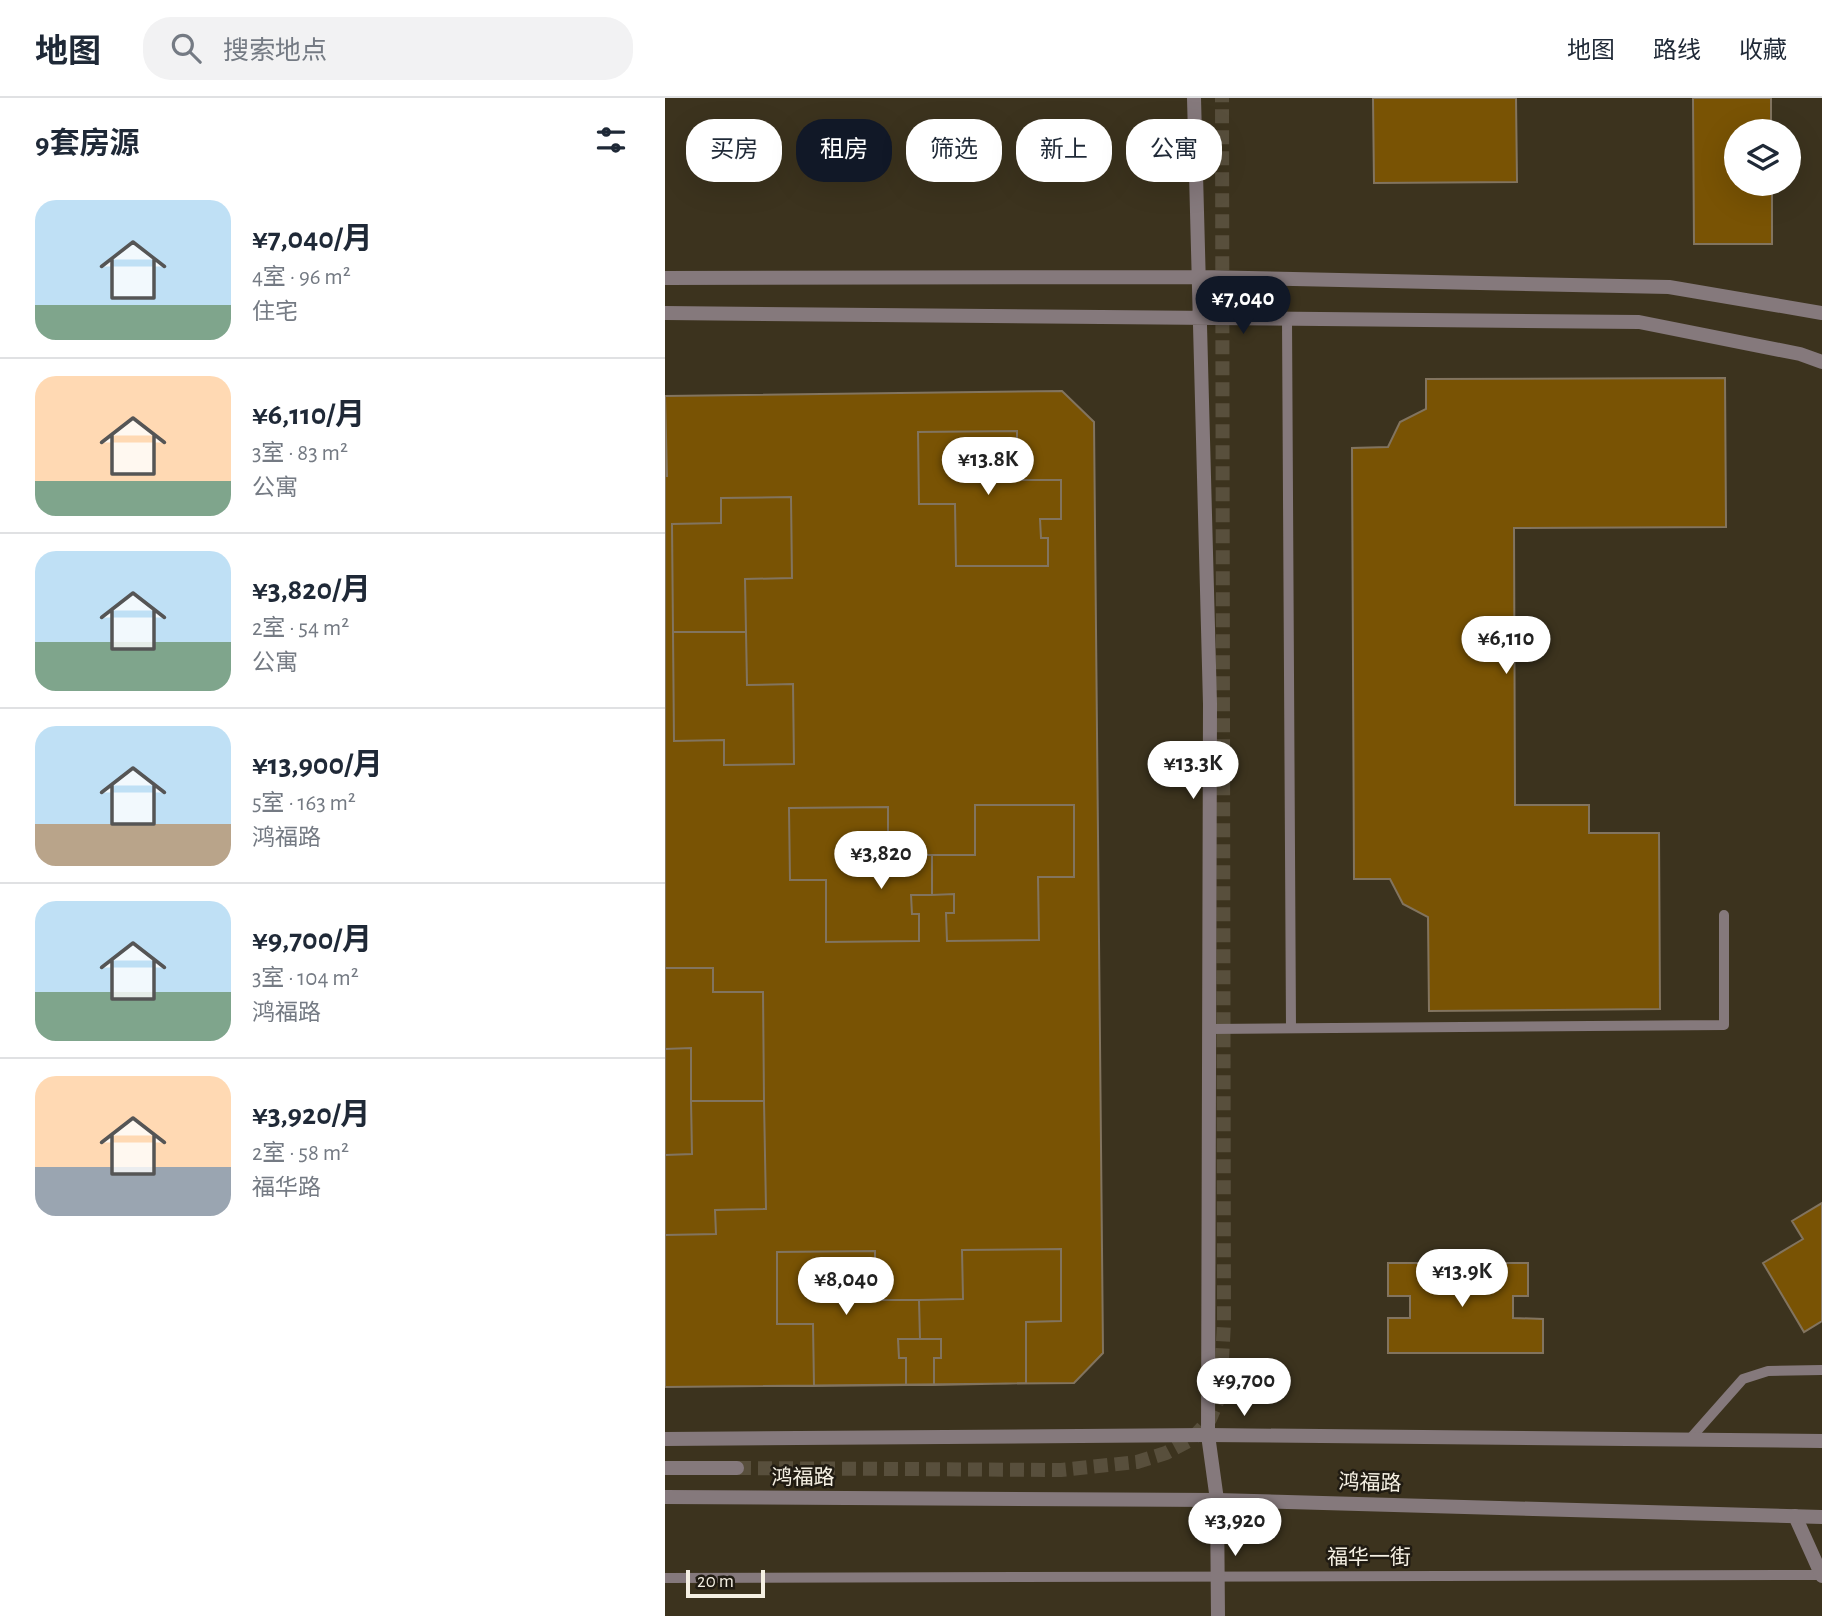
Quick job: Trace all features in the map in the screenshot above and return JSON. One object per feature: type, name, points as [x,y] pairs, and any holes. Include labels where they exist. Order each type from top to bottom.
[{"type":"street","points":[[1194,98],[1201,277],[1210,704],[1208,1435],[1217,1500],[1218,1616]]},
{"type":"street","points":[[665,278],[1201,277],[1669,287],[1822,313]]},
{"type":"street","points":[[665,313],[1639,322],[1800,354],[1822,362]]},
{"type":"street","name":"鸿福路","points":[[665,1439],[1208,1435],[1822,1441]]},
{"type":"street","points":[[665,1468],[737,1468]]},
{"type":"street","name":"鸿福路","points":[[665,1497],[1217,1500],[1822,1517]]},
{"type":"street","points":[[1795,1516],[1821,1575]]},
{"type":"lane","points":[[1287,319],[1291,1028]]},
{"type":"lane","points":[[1210,1029],[1724,1025],[1724,915]]},
{"type":"lane","points":[[1689,1440],[1743,1379],[1767,1371],[1822,1370]]},
{"type":"lane","name":"福华一街","points":[[665,1578],[1821,1575]]},
{"type":"building","points":[[1373,98],[1516,98],[1517,182],[1374,183]]},
{"type":"building","points":[[1693,98],[1771,98],[1771,119],[1724,119],[1724,196],[1772,196],[1772,244],[1694,244]]},
{"type":"building","points":[[1725,378],[1726,527],[1514,528],[1515,805],[1589,805],[1589,833],[1659,833],[1660,1009],[1429,1011],[1428,917],[1403,904],[1390,879],[1354,879],[1352,448],[1388,447],[1400,422],[1426,409],[1426,379]]},
{"type":"building","points":[[1062,391],[1094,422],[1103,1353],[1074,1383],[665,1387],[665,396]]},
{"type":"building","points":[[665,396],[667,476],[665,476]]},
{"type":"building","points":[[1017,431],[1017,480],[1061,480],[1061,519],[1040,519],[1041,538],[1048,538],[1048,566],[956,566],[955,504],[919,504],[918,432]]},
{"type":"building","points":[[791,497],[792,578],[745,579],[746,632],[673,632],[672,524],[721,523],[721,498]]},
{"type":"building","points":[[673,632],[746,632],[747,685],[793,684],[794,764],[724,765],[724,740],[674,741]]},
{"type":"building","points":[[975,805],[1074,805],[1074,877],[1038,877],[1039,940],[947,941],[946,913],[954,913],[954,894],[932,895],[932,855],[975,855]]},
{"type":"building","points":[[888,807],[888,855],[932,855],[932,895],[911,895],[912,914],[919,914],[919,941],[826,942],[826,880],[790,880],[789,808]]},
{"type":"building","points":[[665,968],[713,968],[713,992],[763,992],[764,1101],[691,1101],[691,1048],[665,1049]]},
{"type":"building","points":[[691,1101],[764,1101],[766,1209],[715,1210],[716,1234],[665,1235],[665,1155],[692,1154]]},
{"type":"building","points":[[1822,1203],[1822,1321],[1804,1332],[1763,1263],[1803,1239],[1792,1221]]},
{"type":"building","points":[[1061,1249],[1061,1321],[1026,1322],[1026,1383],[934,1385],[934,1358],[941,1358],[941,1339],[920,1339],[919,1300],[963,1299],[962,1250]]},
{"type":"building","points":[[875,1251],[875,1300],[919,1300],[920,1339],[898,1339],[899,1358],[906,1358],[906,1385],[814,1386],[813,1324],[777,1324],[777,1252]]},
{"type":"building","points":[[1388,1263],[1528,1263],[1528,1296],[1513,1296],[1513,1318],[1543,1319],[1543,1353],[1388,1353],[1388,1318],[1410,1318],[1410,1296],[1388,1296]]},
{"type":"tunnel","points":[[737,1468],[1061,1470],[1137,1462],[1166,1453],[1192,1439],[1210,1419],[1220,1395],[1224,1323],[1222,98]]}]
